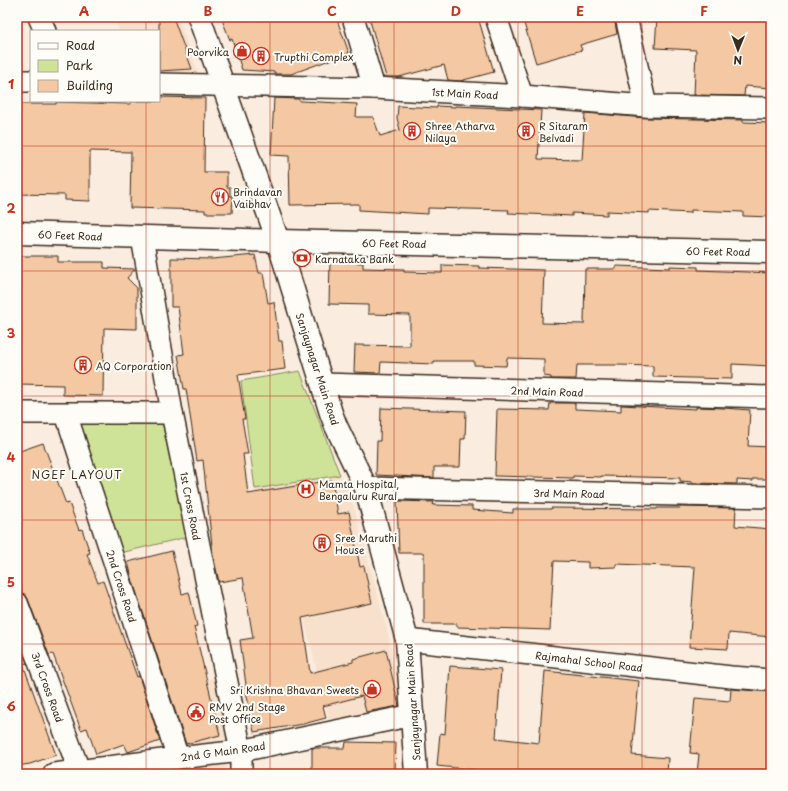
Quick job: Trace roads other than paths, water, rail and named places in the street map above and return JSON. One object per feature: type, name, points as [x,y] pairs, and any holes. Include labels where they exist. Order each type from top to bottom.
[{"type":"street","points":[[39,17],[45,30]]},
{"type":"street","name":"Sanjaynagar Main Road","points":[[199,17],[278,241],[336,426],[366,488],[408,640],[413,715],[421,773]]},
{"type":"street","points":[[353,17],[374,88]]},
{"type":"street","points":[[496,17],[522,96]]},
{"type":"street","points":[[626,17],[646,106]]},
{"type":"street","points":[[17,81],[30,81]]},
{"type":"street","name":"1st Main Road","points":[[160,84],[374,88],[522,96],[646,106],[771,108]]},
{"type":"street","name":"60 Feet Road","points":[[17,233],[278,241],[771,252]]},
{"type":"street","name":"1st Cross Road","points":[[142,237],[172,413],[241,751],[241,774]]},
{"type":"street","name":"2nd Main Road","points":[[322,384],[771,397]]},
{"type":"street","points":[[17,413],[172,413]]},
{"type":"street","name":"2nd Cross Road","points":[[66,414],[178,758]]},
{"type":"street","name":"3rd Main Road","points":[[366,488],[771,497]]},
{"type":"street","name":"3rd Cross Road","points":[[17,603],[79,770]]},
{"type":"street","name":"Rajmahal School Road","points":[[408,640],[732,677],[771,680]]},
{"type":"street","name":"2nd G Main Road","points":[[54,774],[241,751],[413,715]]},
{"type":"place","name":"Poorvika","points":[[242,51]]},
{"type":"place","name":"Trupthi Complex","points":[[261,56]]},
{"type":"place","name":"Shree Atharva Nilaya","points":[[412,131]]},
{"type":"place","name":"R Sitaram Belvadi","points":[[526,131]]},
{"type":"place","name":"Brindavan Vaibhav","points":[[220,197]]},
{"type":"place","name":"Karnataka Bank","points":[[302,258]]},
{"type":"place","name":"AQ Corporation","points":[[83,365]]},
{"type":"place","name":"Mamta Hospital, Bengaluru Rural","points":[[306,489]]},
{"type":"place","name":"Sree Maruthi House","points":[[322,543]]},
{"type":"place","name":"Sri Krishna Bhavan Sweets","points":[[372,689]]},
{"type":"place","name":"RMV 2nd Stage Post Office","points":[[196,712]]},
{"type":"district","name":"NGEF LAYOUT","points":[[77,474]]}]
